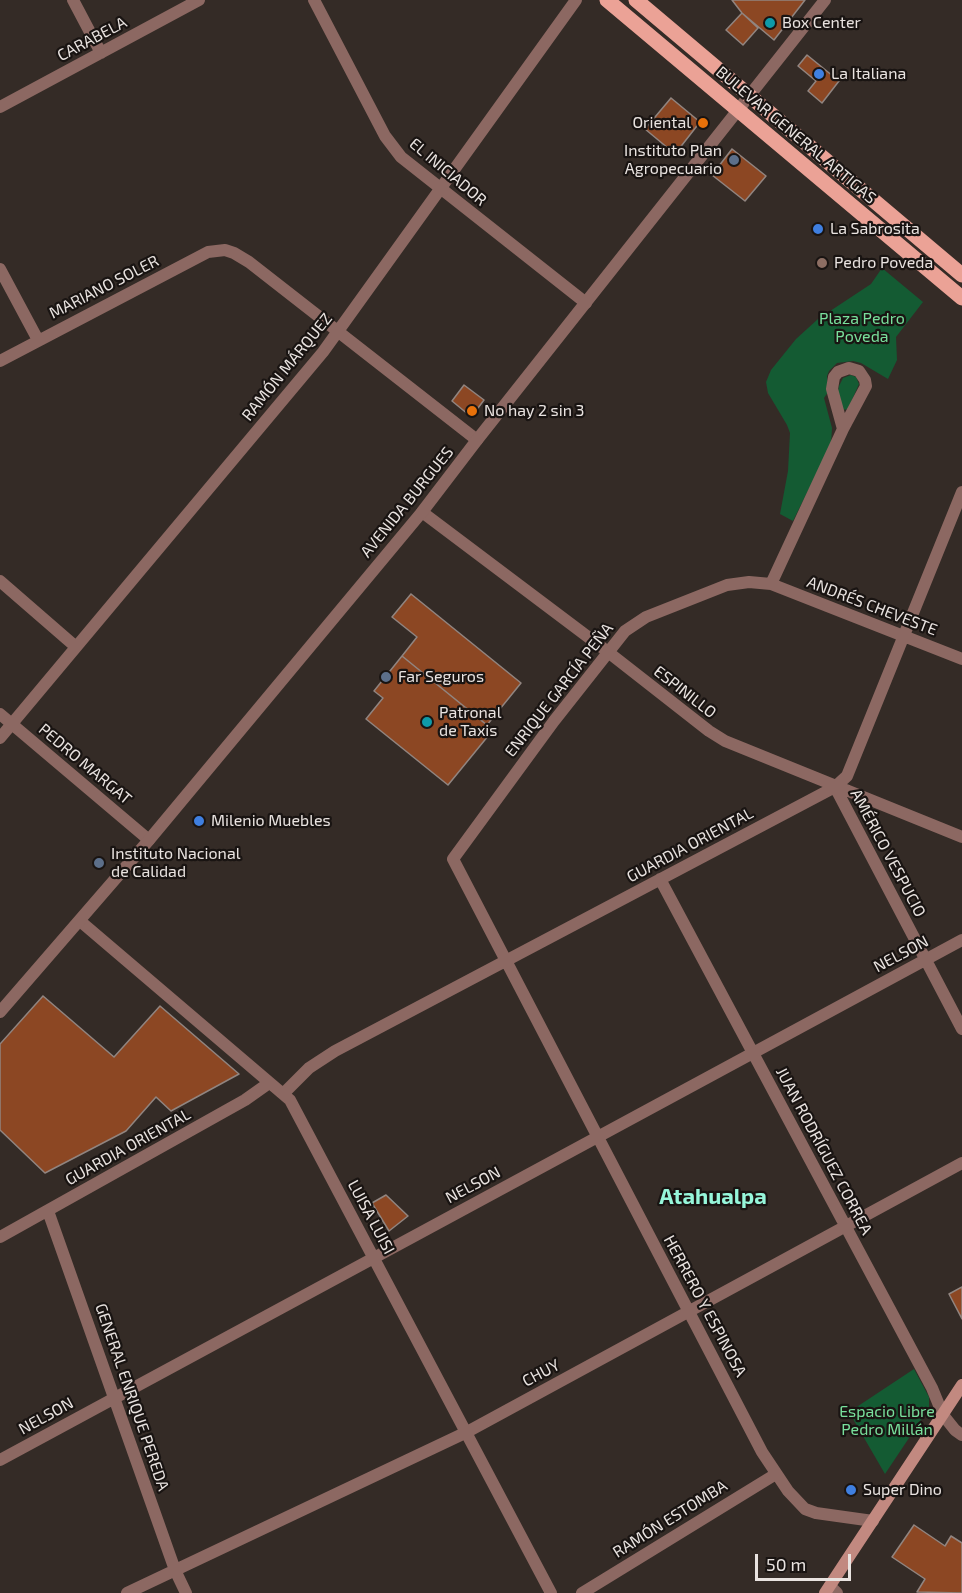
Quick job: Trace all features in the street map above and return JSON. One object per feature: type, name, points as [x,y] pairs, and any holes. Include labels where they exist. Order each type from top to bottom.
[{"type":"main road","name":"BULEVAR GENERAL ARTIGAS","points":[[607,0],[962,298]]},
{"type":"main road","name":"BULEVAR GENERAL ARTIGAS","points":[[636,0],[960,269]]},
{"type":"main road","points":[[831,1591],[873,1521],[962,1385]]},
{"type":"street","points":[[73,0],[101,53]]},
{"type":"street","name":"CARABELA","points":[[0,107],[199,0]]},
{"type":"street","name":"EL INICIADOR","points":[[314,0],[385,135],[401,157],[586,303]]},
{"type":"street","name":"RAMÓN MÁRQUEZ","points":[[0,738],[323,352],[576,0]]},
{"type":"street","name":"AVENIDA BURGUES","points":[[0,1012],[149,840],[422,512],[825,0]]},
{"type":"street","name":"MARIANO SOLER","points":[[0,361],[208,252],[225,250],[249,262],[338,331]]},
{"type":"street","points":[[0,270],[38,340]]},
{"type":"street","points":[[338,331],[477,440]]},
{"type":"street","points":[[771,584],[843,429]]},
{"type":"street","name":"GUARDIA ORIENTAL","points":[[284,1094],[309,1068],[327,1056],[835,787],[847,776],[962,492]]},
{"type":"street","name":"ESPINILLO","points":[[422,512],[724,741],[962,837]]},
{"type":"street","points":[[0,581],[76,646]]},
{"type":"street","name":"ENRIQUE GARCÍA PEÑA","points":[[453,859],[554,721],[608,652],[632,626],[666,609],[727,585],[749,582],[771,584]]},
{"type":"street","name":"ANDRÉS CHEVESTE","points":[[771,584],[962,659]]},
{"type":"street","name":"PEDRO MARGAT","points":[[0,714],[149,840]]},
{"type":"street","name":"AMÉRICO VESPUCIO","points":[[835,787],[962,1029]]},
{"type":"street","name":"HERRERO Y ESPINOSA","points":[[453,859],[762,1452],[788,1491],[805,1509],[816,1513],[873,1521]]},
{"type":"street","name":"JUAN RODRÍGUEZ CORREA","points":[[660,879],[932,1388],[943,1415],[962,1435]]},
{"type":"street","name":"LUISA LUISI","points":[[80,921],[284,1094],[294,1107],[551,1593]]},
{"type":"street","name":"NELSON","points":[[0,1460],[962,940]]},
{"type":"street","name":"GUARDIA ORIENTAL","points":[[0,1237],[245,1100],[269,1083]]},
{"type":"street","name":"CHUY","points":[[127,1593],[467,1432],[962,1163]]},
{"type":"street","name":"GENERAL ENRIQUE PEREDA","points":[[48,1211],[175,1570],[186,1593]]},
{"type":"street","name":"RAMÓN ESTOMBA","points":[[582,1593],[776,1474]]},
{"type":"green space","name":"Plaza Pedro Poveda","points":[[882,268],[923,302],[896,337],[897,360],[888,379],[861,363],[853,361],[837,363],[829,371],[828,392],[824,398],[832,428],[831,444],[793,521],[780,514],[788,471],[790,433],[768,393],[766,382],[771,370],[796,339],[818,319],[871,284]]},
{"type":"green space","points":[[851,375],[856,377],[859,384],[848,409],[843,410],[838,391],[839,386],[843,378]]},
{"type":"green space","name":"Espacio Libre Pedro Millán","points":[[914,1369],[929,1397],[929,1408],[885,1474],[849,1412]]},
{"type":"building","name":"Box Center","points":[[732,0],[805,0],[774,40],[742,13]]},
{"type":"building","points":[[742,13],[758,28],[743,45],[726,30]]},
{"type":"building","name":"La Italiana","points":[[807,55],[839,81],[822,103],[808,91],[816,81],[798,66]]},
{"type":"building","points":[[671,98],[700,122],[675,154],[645,129]]},
{"type":"building","points":[[732,149],[766,176],[745,201],[712,175]]},
{"type":"building","points":[[464,385],[484,400],[475,412],[469,415],[452,401]]},
{"type":"building","points":[[411,594],[521,683],[487,725],[402,656],[417,637],[392,617]]},
{"type":"building","name":"Patronal de Taxis","points":[[402,656],[493,730],[448,785],[366,719],[383,698],[374,691]]},
{"type":"building","points":[[43,996],[114,1057],[160,1006],[239,1074],[171,1111],[156,1097],[126,1131],[45,1173],[0,1130],[0,1044]]},
{"type":"building","points":[[386,1195],[408,1216],[389,1231],[372,1203]]},
{"type":"building","points":[[962,1287],[962,1319],[949,1294]]},
{"type":"building","points":[[914,1525],[945,1546],[951,1536],[962,1543],[962,1593],[917,1592],[925,1579],[892,1557]]},
{"type":"place","name":"Box Center","points":[[770,23]]},
{"type":"place","name":"La Italiana","points":[[819,74]]},
{"type":"place","name":"Oriental","points":[[703,123]]},
{"type":"place","name":"Instituto Plan Agropecuario","points":[[734,160]]},
{"type":"place","name":"La Sabrosita","points":[[818,229]]},
{"type":"place","name":"Pedro Poveda","points":[[822,263]]},
{"type":"place","name":"No hay 2 sin 3","points":[[472,411]]},
{"type":"place","name":"Far Seguros","points":[[386,677]]},
{"type":"place","name":"Patronal de Taxis","points":[[427,722]]},
{"type":"place","name":"Milenio Muebles","points":[[199,821]]},
{"type":"place","name":"Instituto Nacional de Calidad","points":[[99,863]]},
{"type":"place","name":"Super Dino","points":[[851,1490]]},
{"type":"district","name":"Atahualpa","points":[[713,1197]]}]
